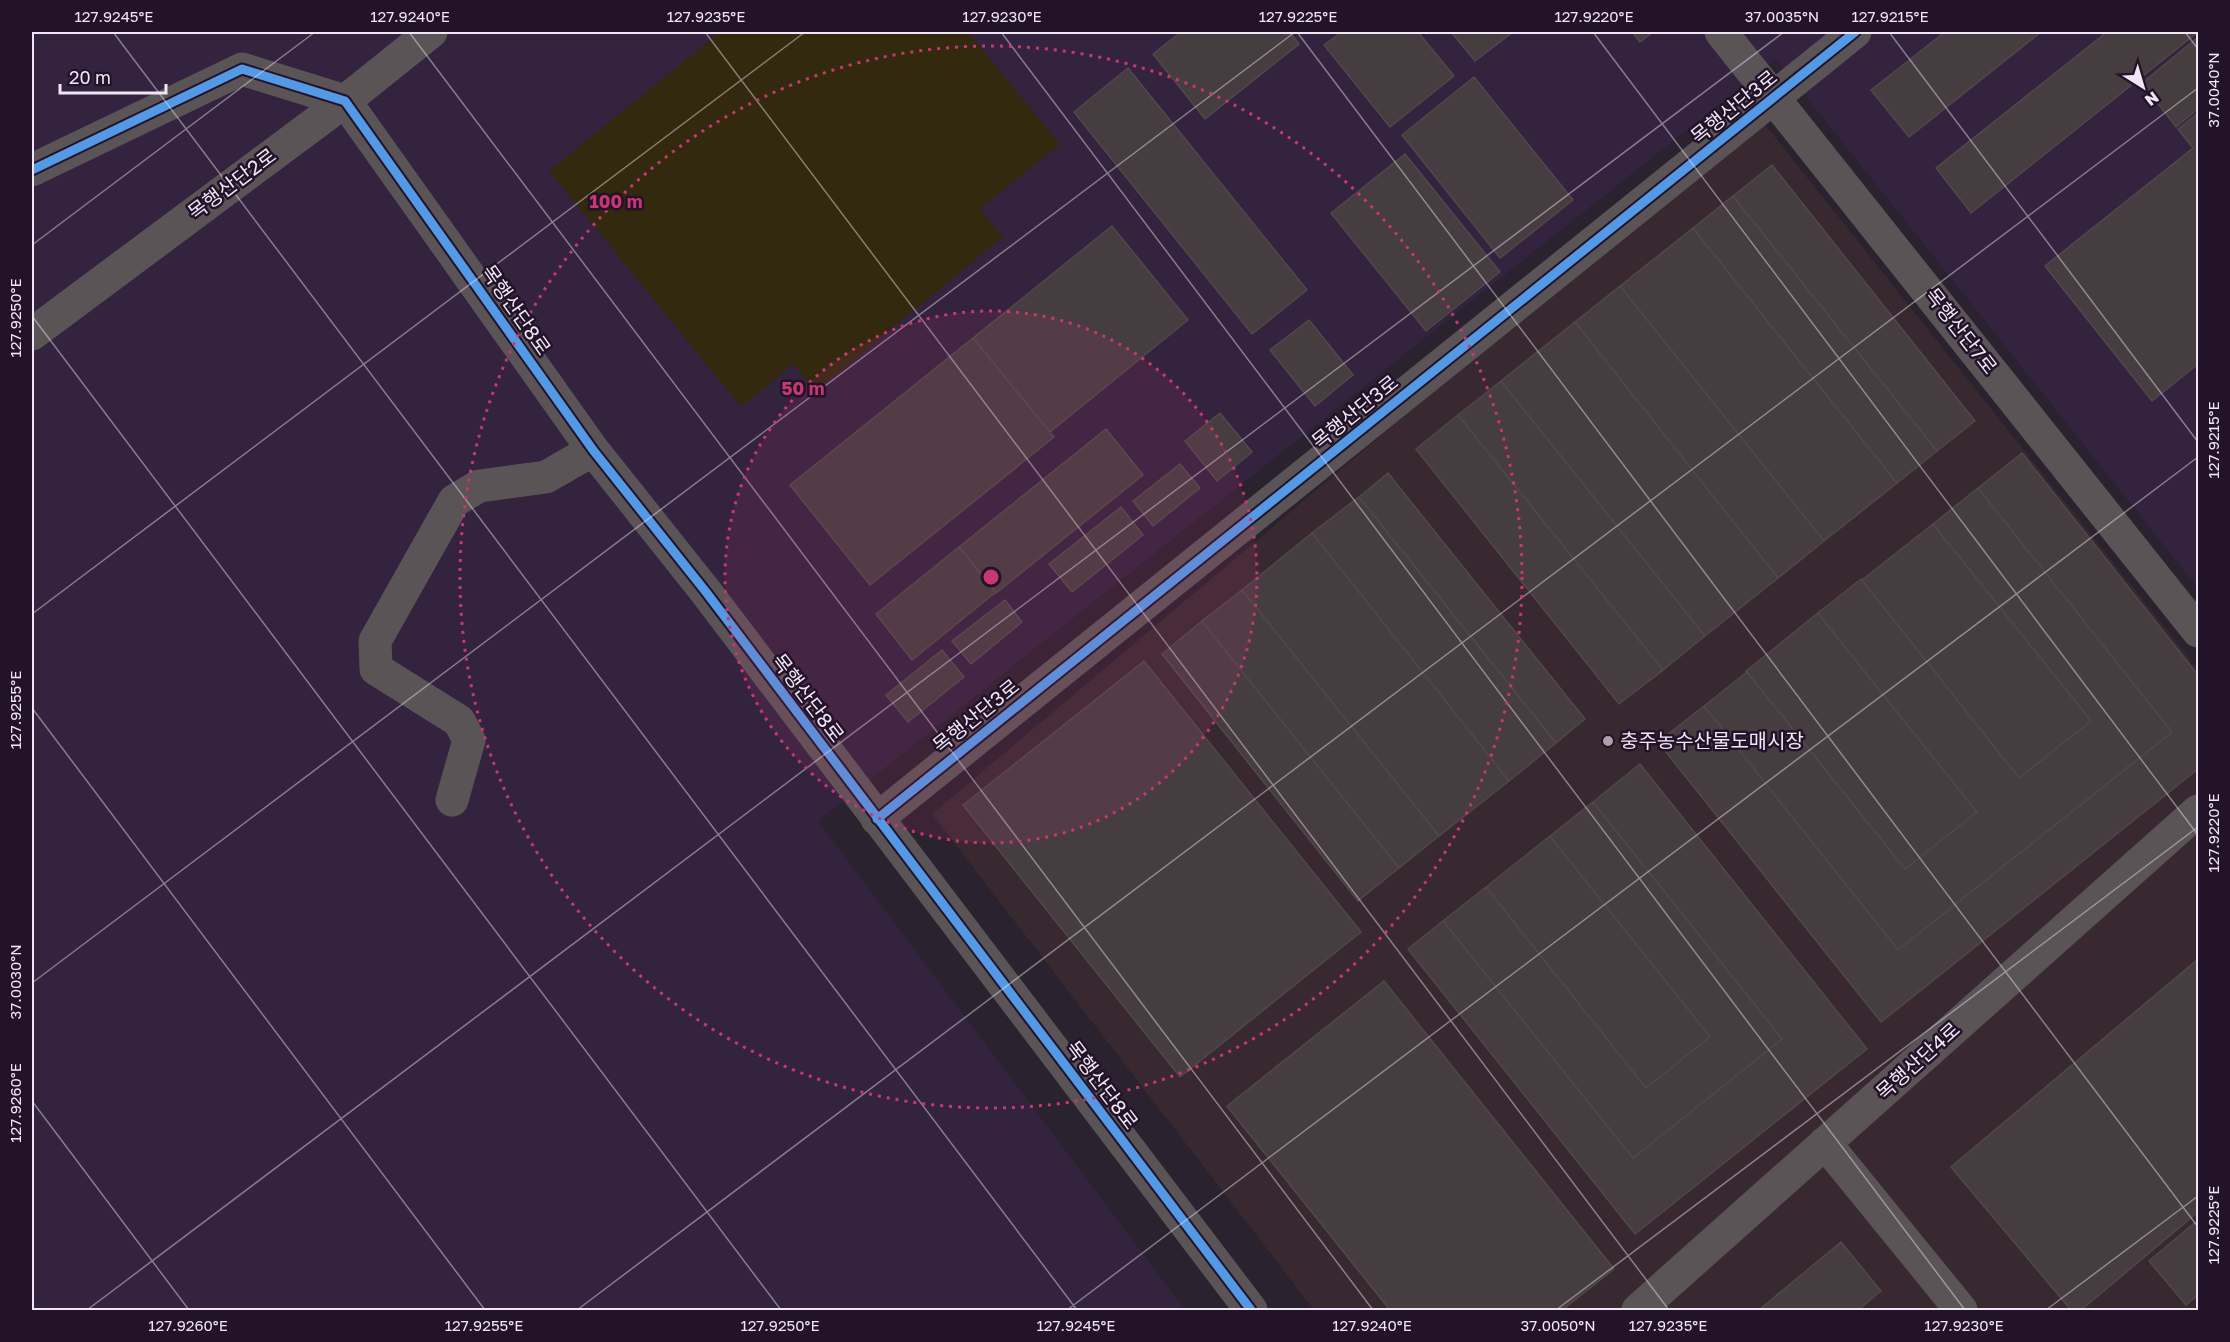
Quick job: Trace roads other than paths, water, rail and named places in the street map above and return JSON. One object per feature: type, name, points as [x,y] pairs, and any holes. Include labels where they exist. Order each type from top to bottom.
[{"type":"street","name":"목행산단2로","points":[[32,334],[345,101],[431,32]]},
{"type":"street","name":"목행산단7로","points":[[1721,32],[1776,97],[2199,631]]},
{"type":"street","name":"목행산단3로","points":[[877,819],[1855,32]]},
{"type":"street","points":[[32,170],[242,69],[345,101]]},
{"type":"street","name":"목행산단8로","points":[[345,101],[593,450],[713,602],[1251,1311]]},
{"type":"street","points":[[452,800],[469,740],[459,721],[376,669],[375,641],[454,501],[479,486],[546,477],[593,450]]},
{"type":"street","name":"목행산단4로","points":[[1638,1311],[2199,811]]},
{"type":"street","points":[[1825,1143],[1961,1311]]},
{"type":"place","name":"충주농수산물도매시장","points":[[1608,741]]}]
